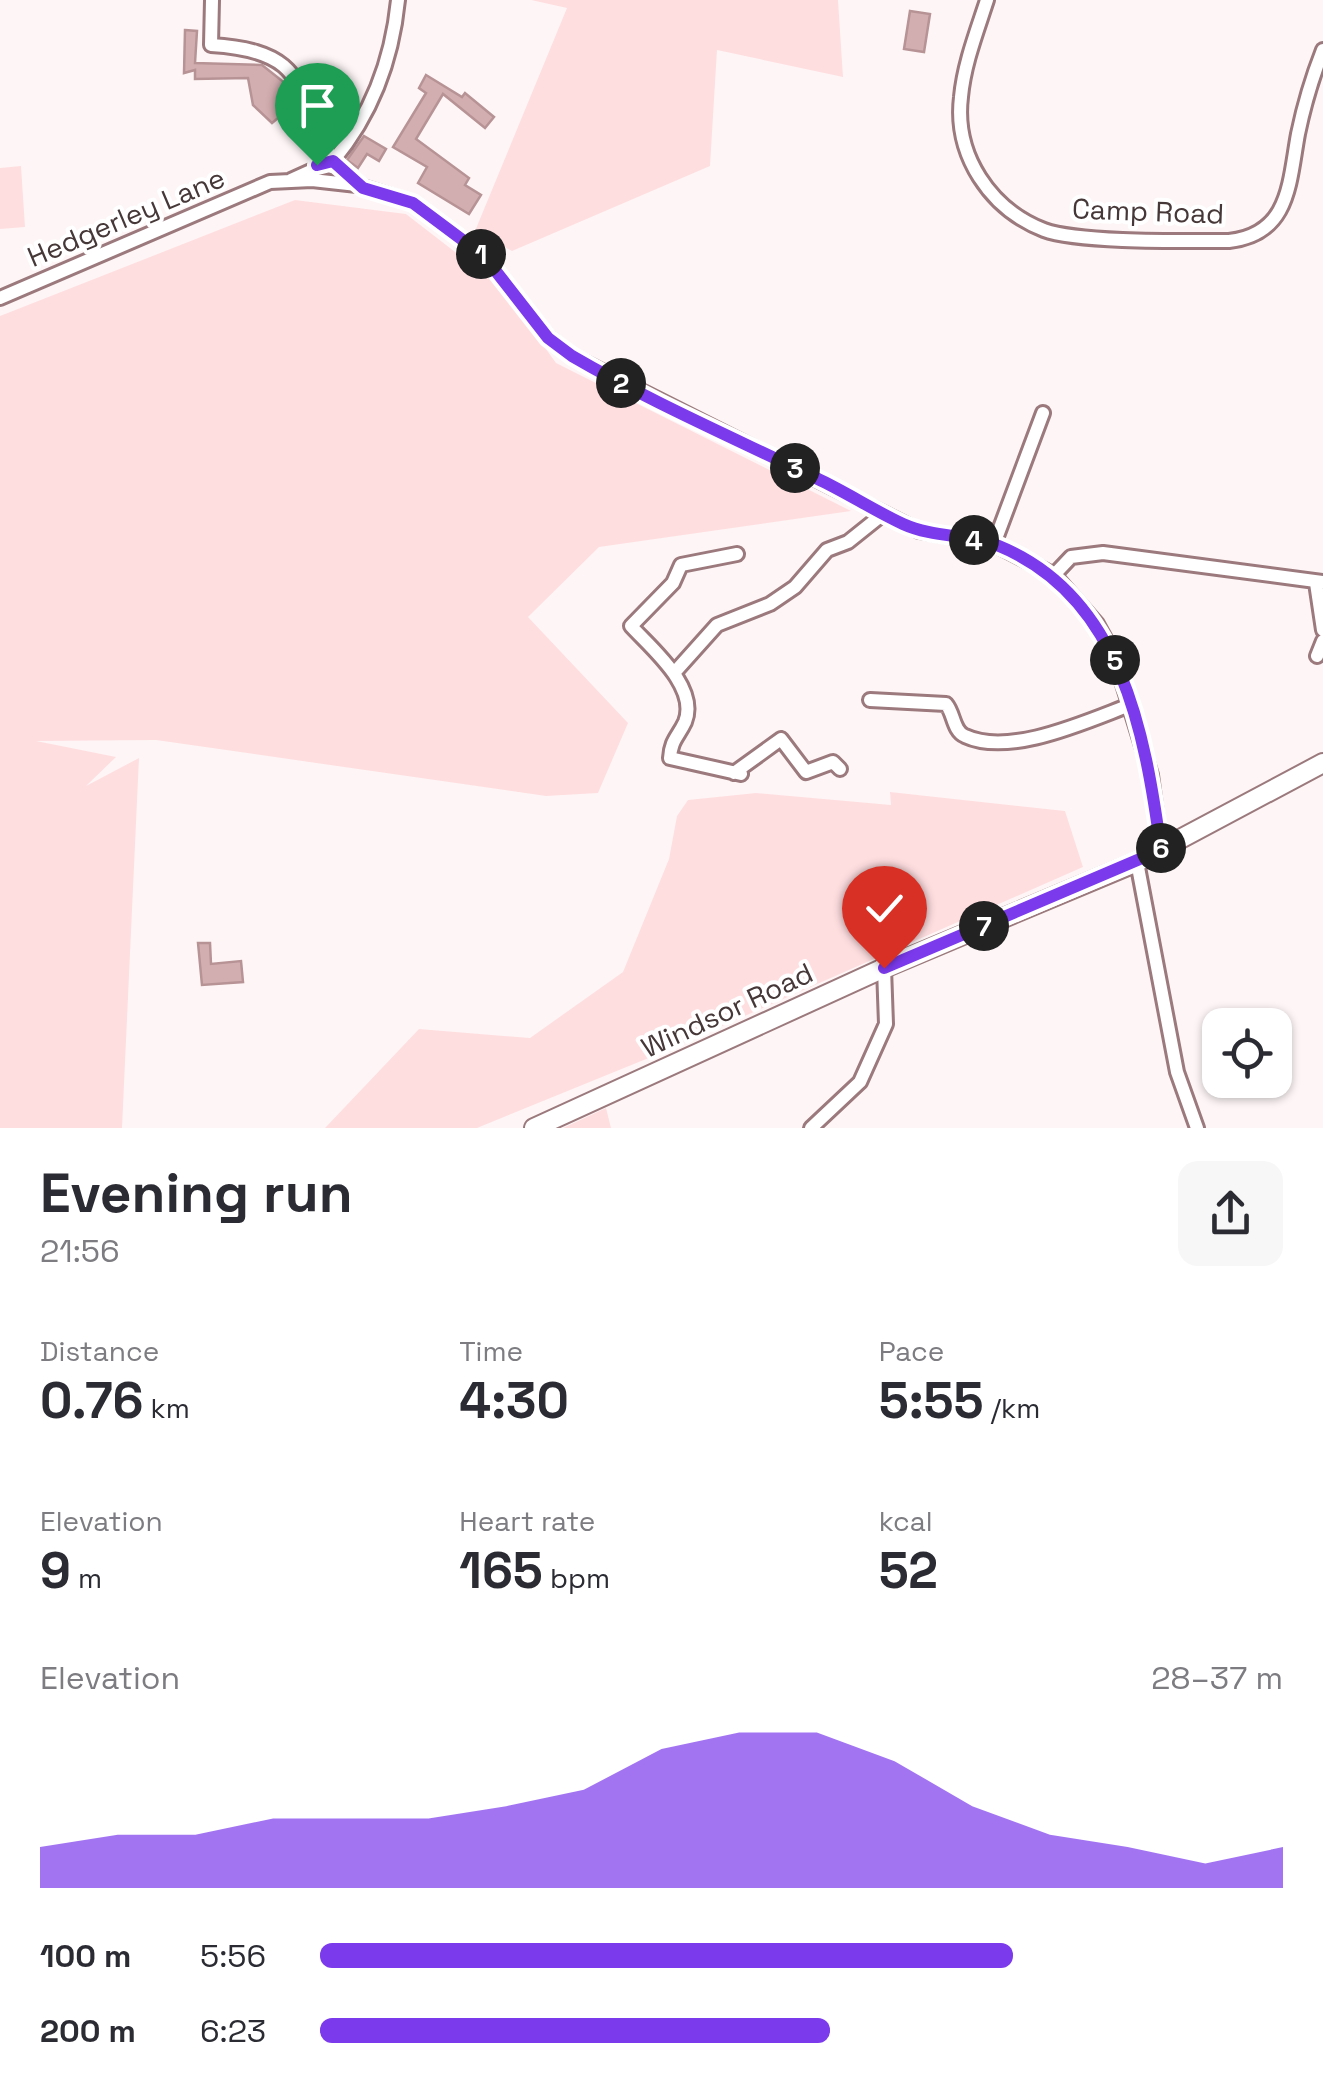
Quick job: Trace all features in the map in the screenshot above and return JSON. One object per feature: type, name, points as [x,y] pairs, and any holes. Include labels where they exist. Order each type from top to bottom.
[{"type":"main road","name":"Windsor Road","points":[[534,1128],[884,968],[1138,862],[1323,763]]},
{"type":"street","points":[[212,0],[211,45],[256,48],[287,69],[303,92],[333,161],[363,188]]},
{"type":"street","points":[[288,181],[333,161],[362,122],[383,79],[398,0]]},
{"type":"street","name":"Camp Road","points":[[987,0],[961,94],[963,140],[978,176],[993,196],[1014,214],[1054,232],[1209,241],[1258,234],[1283,210],[1308,94],[1323,50]]},
{"type":"street","name":"Hedgerley Lane","points":[[0,298],[270,182],[363,188],[413,203],[484,256],[548,338],[572,356],[919,531],[994,544],[1054,576],[1097,624],[1114,655],[1151,774],[1161,850]]},
{"type":"street","points":[[994,544],[1042,413]]},
{"type":"street","points":[[674,673],[717,625],[770,604],[795,587],[827,550],[848,542],[883,514]]},
{"type":"street","points":[[1054,576],[1071,557],[1103,552],[1319,582],[1323,630]]},
{"type":"street","points":[[737,554],[682,565],[673,583],[631,626],[674,673],[686,701],[686,720],[671,740],[670,758],[737,773],[782,739],[806,772],[833,762],[840,769]]},
{"type":"street","points":[[1316,656],[1323,641]]},
{"type":"street","points":[[870,700],[946,704],[956,730],[966,737],[996,740],[1026,740],[1130,705]]},
{"type":"street","points":[[1138,862],[1178,1072],[1197,1128]]},
{"type":"street","points":[[811,1128],[860,1082],[886,1024],[884,968]]},
{"type":"shaded area","points":[[531,0],[838,0],[843,77],[717,50],[710,166],[512,251],[475,231],[567,8]]},
{"type":"shaded area","points":[[21,166],[25,227],[0,229],[0,168]]},
{"type":"shaded area","points":[[295,200],[406,214],[503,289],[556,363],[851,511],[599,547],[528,617],[628,723],[598,793],[546,796],[156,740],[36,741],[116,757],[86,786],[139,758],[122,1128],[0,1128],[0,316]]},
{"type":"shaded area","points":[[890,792],[1065,811],[1083,867],[656,1055],[477,1128],[325,1128],[419,1029],[530,1038],[623,972],[669,859],[677,816],[688,800],[756,793],[891,805]]},
{"type":"shaded area","points":[[606,1108],[611,1128],[563,1128]]},
{"type":"building","points":[[910,11],[930,14],[924,52],[904,49]]},
{"type":"building","points":[[185,30],[197,31],[195,63],[262,65],[286,84],[296,103],[272,123],[253,105],[248,78],[195,79],[195,70],[184,73]]},
{"type":"building","points":[[426,75],[462,97],[465,93],[494,117],[485,128],[443,94],[416,139],[469,178],[465,185],[481,195],[469,214],[418,183],[427,167],[393,147],[426,93],[419,88]]},
{"type":"building","points":[[364,136],[386,149],[379,161],[367,154],[358,168],[347,160]]},
{"type":"building","points":[[198,943],[210,943],[211,964],[241,961],[243,982],[202,985]]},
{"type":"route","points":[[317,165],[333,161],[363,188],[413,203],[484,256],[548,338],[588,366],[919,531],[994,544],[1022,557],[1054,576],[1097,624],[1114,655],[1151,774],[1161,850],[884,968]]}]
